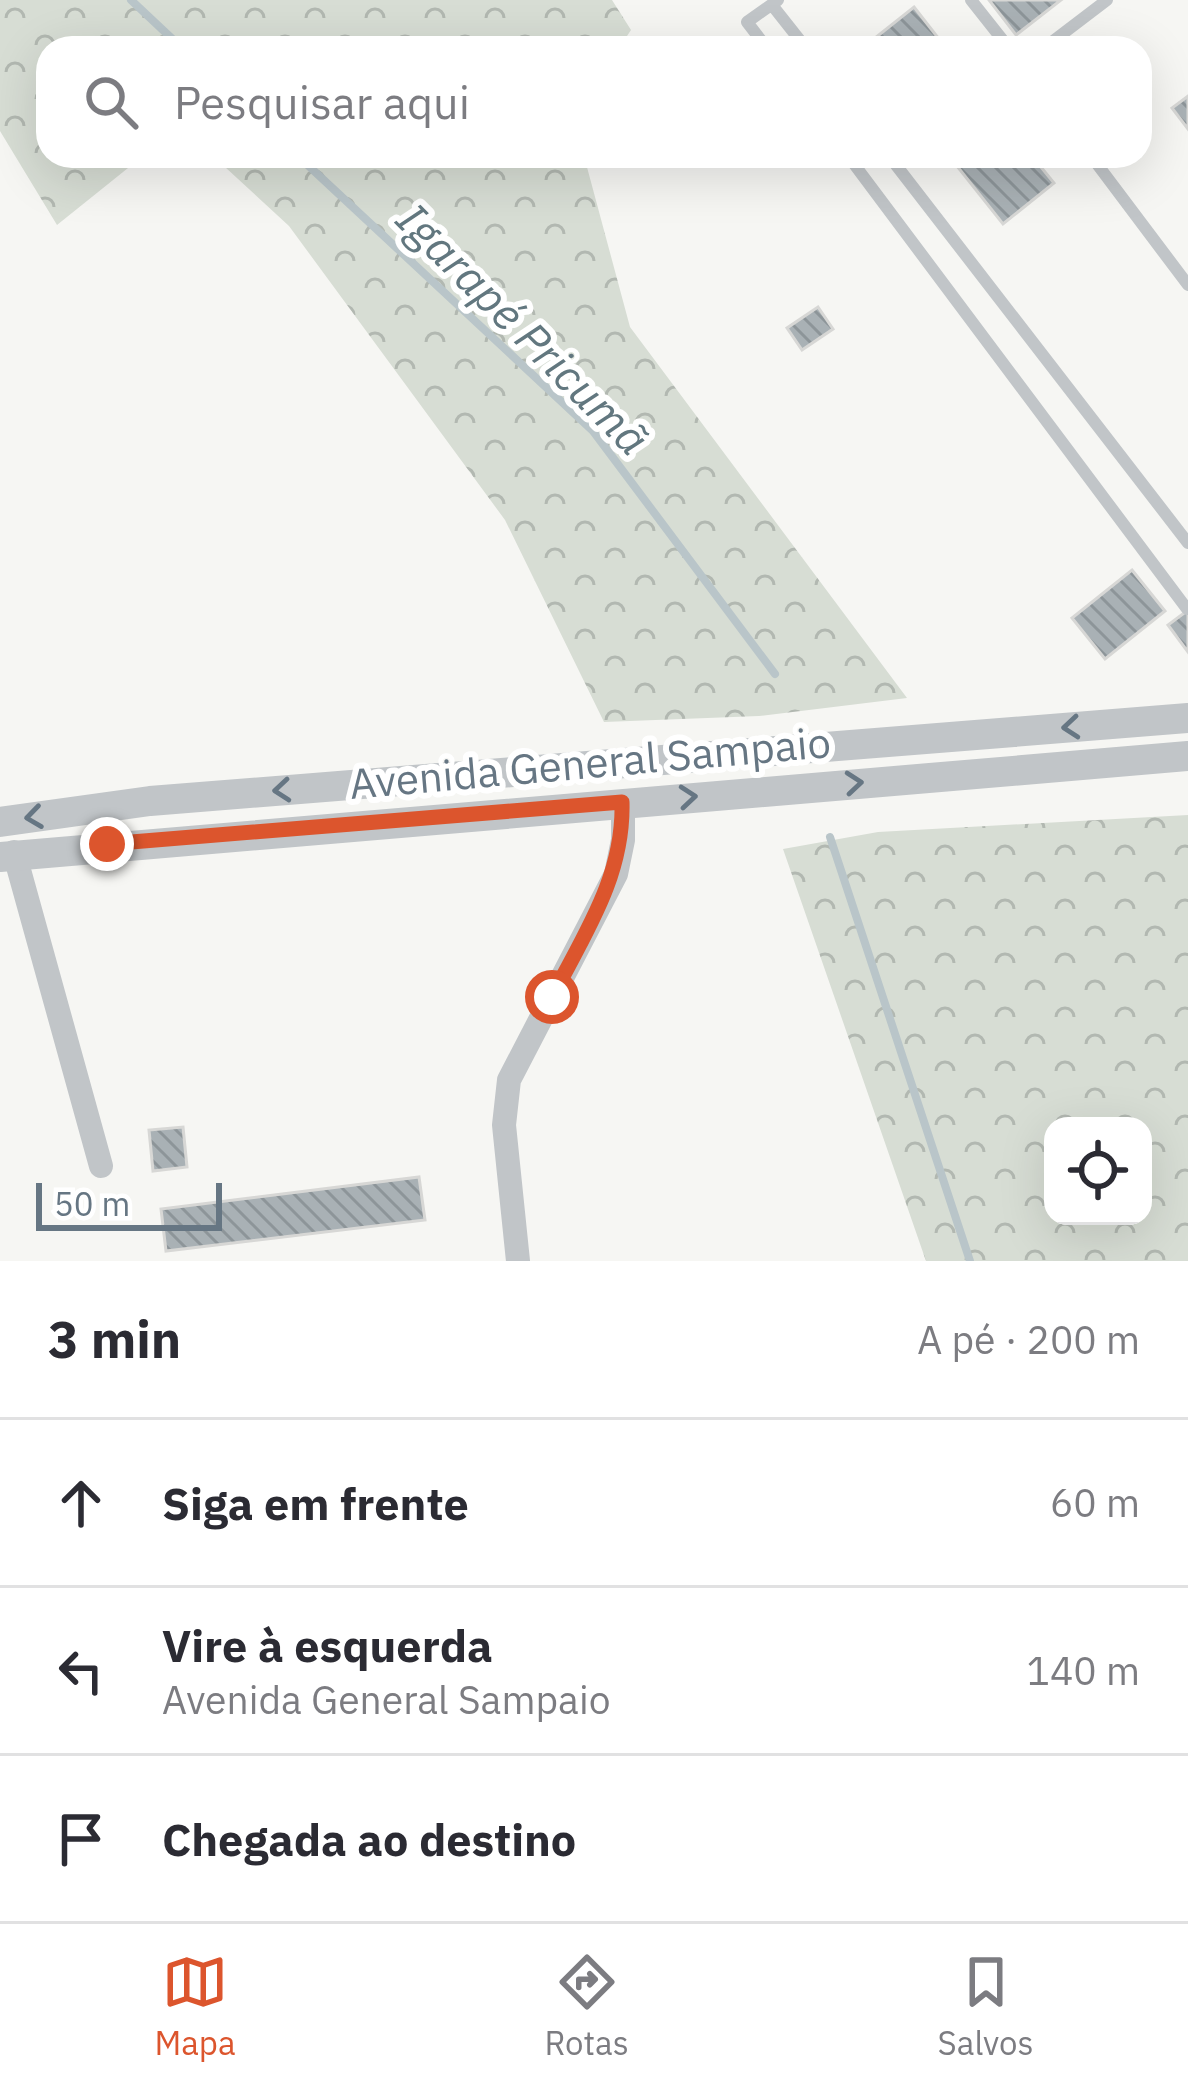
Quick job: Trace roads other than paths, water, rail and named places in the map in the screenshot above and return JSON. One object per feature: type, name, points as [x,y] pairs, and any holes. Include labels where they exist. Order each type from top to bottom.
[{"type":"street","name":"Avenida General Sampaio","points":[[0,822],[150,801],[1188,718]]},
{"type":"street","points":[[734,754],[737,793]]},
{"type":"street","name":"Avenida General Sampaio","points":[[7,855],[1188,756]]},
{"type":"street","points":[[150,801],[153,841]]},
{"type":"street","points":[[518,1261],[504,1125],[506,1092],[616,874],[623,840],[622,802]]},
{"type":"street","points":[[7,855],[101,1166]]},
{"type":"lane","points":[[971,0],[1000,36]]},
{"type":"lane","points":[[1060,36],[1107,0]]},
{"type":"lane","points":[[757,36],[747,22],[775,2],[798,36]]},
{"type":"lane","points":[[857,168],[1187,609]]},
{"type":"lane","points":[[898,168],[1188,543]]},
{"type":"lane","points":[[1100,168],[1188,285]]},
{"type":"waterway","name":"Igarapé Pricumã","points":[[131,0],[169,36]]},
{"type":"waterway","name":"Igarapé Pricumã","points":[[311,168],[593,431],[775,674]]},
{"type":"waterway","name":"Igarapé Pricumã","points":[[830,837],[970,1261]]}]
